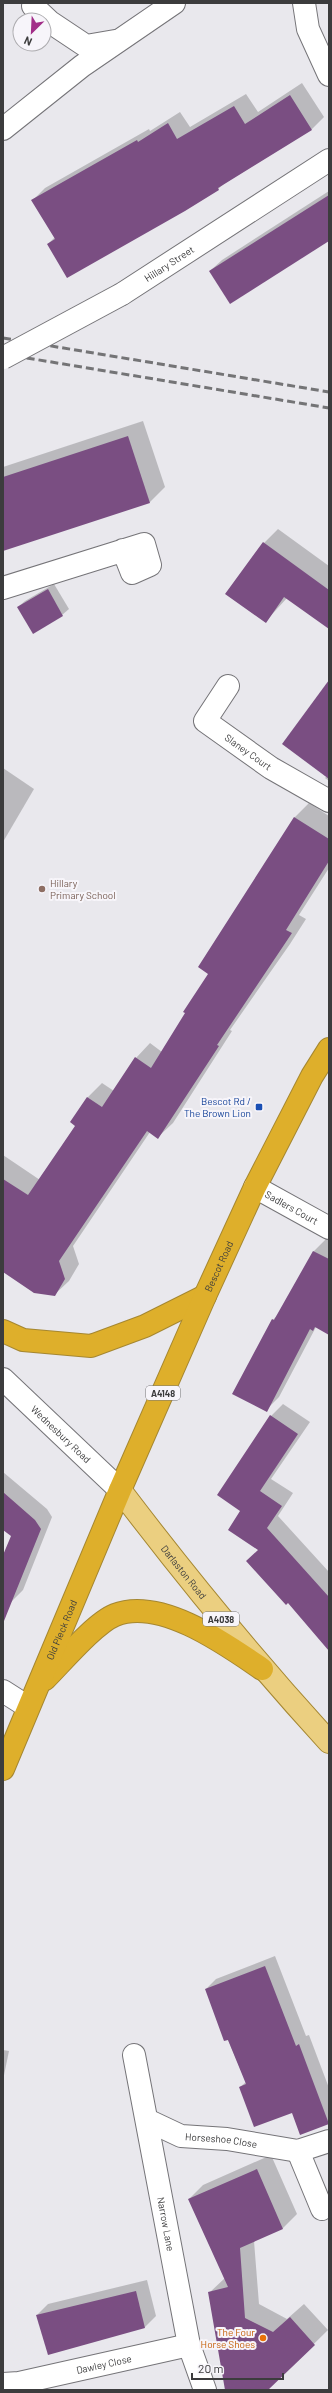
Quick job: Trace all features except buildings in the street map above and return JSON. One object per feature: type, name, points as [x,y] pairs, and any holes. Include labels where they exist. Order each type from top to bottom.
[{"type":"highway","name":"Bescot Road","points":[[120,1490],[205,1296],[255,1187],[329,1048]]},
{"type":"highway","points":[[3,1331],[24,1340],[91,1346],[145,1326],[205,1296]]},
{"type":"highway","name":"Old Pleck Road","points":[[3,1769],[120,1490]]},
{"type":"highway","points":[[37,1687],[102,1623],[115,1615],[134,1612],[178,1619],[221,1641],[262,1669]]},
{"type":"main road","name":"Darlaston Road","points":[[120,1490],[179,1569],[262,1669],[329,1742]]},
{"type":"street","points":[[3,129],[82,66],[174,3]]},
{"type":"street","points":[[304,3],[305,19],[321,44],[329,75]]},
{"type":"street","points":[[33,6],[50,22],[86,46],[120,40]]},
{"type":"street","name":"Hillary Street","points":[[3,358],[122,294],[329,160]]},
{"type":"street","points":[[3,588],[123,550]]},
{"type":"street","name":"Slaney Court","points":[[228,686],[205,721],[271,768],[329,801]]},
{"type":"street","name":"Sadlers Court","points":[[255,1187],[329,1228]]},
{"type":"street","name":"Wednesbury Road","points":[[3,1379],[120,1490]]},
{"type":"street","points":[[3,1691],[28,1708]]},
{"type":"street","name":"Narrow Lane","points":[[134,2055],[189,2345],[205,2390]]},
{"type":"street","name":"Horseshoe Close","points":[[147,2120],[180,2136],[228,2140],[298,2151],[329,2141]]},
{"type":"street","points":[[298,2151],[322,2209]]},
{"type":"street","name":"Dawley Close","points":[[15,2386],[189,2345]]},
{"type":"railway","points":[[3,338],[329,392]]},
{"type":"railway","points":[[3,354],[329,408]]},
{"type":"place","name":"Hillary Primary School","points":[[42,889]]},
{"type":"place","name":"Bescot Rd / The Brown Lion","points":[[259,1107]]},
{"type":"place","name":"The Four Horse Shoes","points":[[263,2338]]}]
